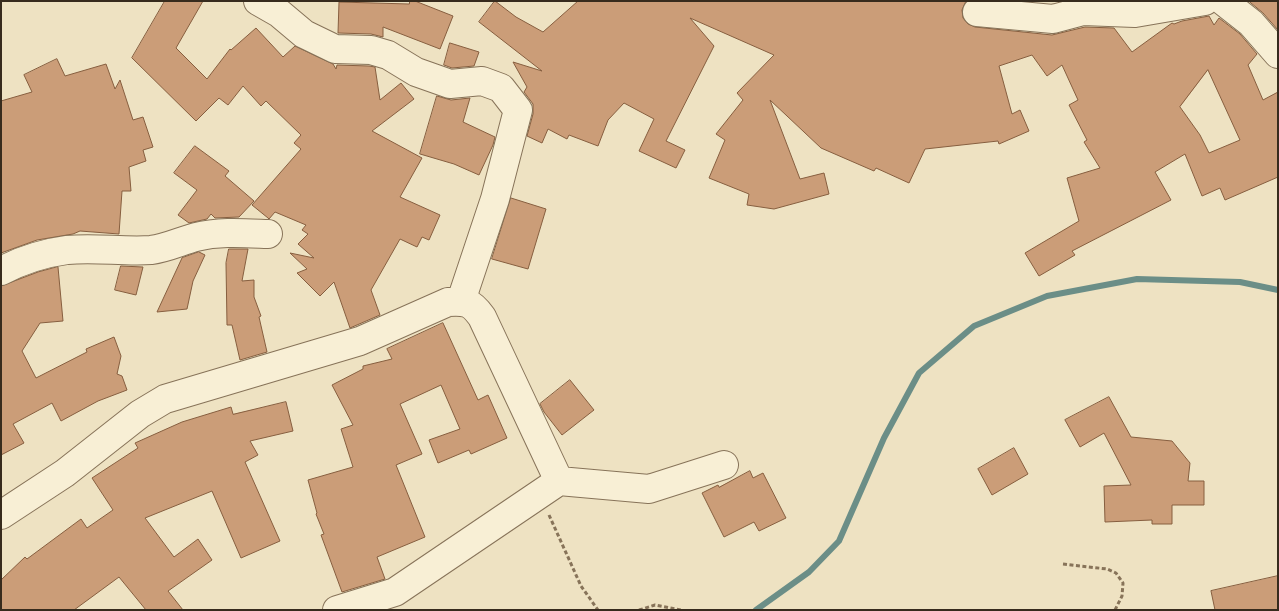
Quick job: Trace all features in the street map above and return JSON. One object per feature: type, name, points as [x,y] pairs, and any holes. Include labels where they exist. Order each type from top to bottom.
[{"type":"street","points":[[258,1],[279,13],[304,34],[335,49],[371,50],[388,55],[416,72],[450,84],[482,81],[501,88],[518,110],[495,200],[461,301]]},
{"type":"street","points":[[977,12],[1053,19],[1083,11],[1136,13],[1204,1]]},
{"type":"street","points":[[1223,1],[1252,23],[1278,54]]},
{"type":"street","points":[[1,270],[40,256],[69,250],[153,250],[196,237],[220,233],[268,234]]},
{"type":"street","points":[[1,516],[64,472],[140,414],[166,399],[360,341],[448,302],[461,301],[474,305],[482,317],[549,488]]},
{"type":"street","points":[[337,610],[395,592],[549,488],[649,489],[724,465]]},
{"type":"path","points":[[549,488],[581,586],[598,610]]},
{"type":"path","points":[[1064,564],[1107,569],[1116,573],[1123,583],[1122,596],[1114,610]]},
{"type":"path","points":[[639,610],[655,605],[681,610]]},
{"type":"building","points":[[165,1],[203,1],[176,48],[207,79],[230,49],[256,28],[283,57],[295,46],[333,64],[336,69],[337,65],[375,67],[380,100],[401,83],[414,99],[372,131],[422,158],[400,197],[440,215],[429,240],[422,237],[417,247],[400,239],[371,290],[380,315],[350,328],[334,282],[320,296],[297,273],[307,269],[290,253],[314,258],[298,244],[308,234],[302,230],[306,225],[275,212],[269,219],[252,205],[301,149],[294,143],[301,135],[266,101],[261,106],[243,86],[228,105],[219,98],[196,121],[132,58]]},
{"type":"building","points":[[410,1],[415,1],[453,16],[440,49],[383,27],[383,37],[371,34],[338,33],[339,2],[409,4]]},
{"type":"building","points":[[495,1],[516,17],[543,32],[578,1],[966,1],[962,10],[963,18],[968,24],[975,27],[1052,35],[1085,27],[1114,28],[1132,52],[1172,23],[1209,16],[1214,25],[1219,18],[1240,34],[1257,54],[1248,65],[1263,100],[1278,92],[1278,177],[1225,200],[1220,188],[1202,196],[1185,154],[1155,172],[1171,200],[1072,251],[1075,255],[1039,276],[1025,253],[1079,221],[1067,178],[1100,168],[1084,142],[1087,140],[1069,105],[1078,100],[1062,65],[1047,76],[1032,55],[999,66],[1012,114],[1020,110],[1029,131],[999,144],[998,141],[925,149],[909,183],[876,168],[874,171],[821,148],[770,100],[800,179],[824,173],[829,194],[774,209],[747,205],[749,194],[709,178],[725,140],[716,134],[743,100],[737,93],[774,55],[690,18],[714,46],[666,141],[685,150],[676,168],[639,151],[654,119],[624,103],[608,120],[598,146],[569,135],[567,139],[548,129],[542,143],[527,136],[533,114],[533,104],[524,92],[527,87],[513,62],[542,71],[479,22]],"holes":[[[1208,70],[1240,140],[1209,153],[1200,135],[1180,107]]]},
{"type":"building","points":[[1249,1],[1278,1],[1278,30],[1263,13]]},
{"type":"building","points":[[450,43],[479,52],[474,66],[452,68],[444,65]]},
{"type":"building","points":[[57,59],[65,76],[106,64],[115,89],[120,80],[133,120],[143,117],[153,147],[143,150],[146,161],[129,167],[131,191],[122,191],[119,234],[80,231],[73,234],[37,240],[1,253],[1,101],[32,92],[24,75]]},
{"type":"building","points":[[437,96],[451,100],[470,98],[463,122],[495,137],[479,175],[454,164],[420,154]]},
{"type":"building","points":[[195,146],[229,171],[225,176],[254,201],[239,217],[215,218],[211,214],[207,219],[189,223],[178,215],[197,190],[174,173]]},
{"type":"building","points":[[511,198],[546,209],[528,269],[492,259]]},
{"type":"building","points":[[229,249],[248,249],[242,281],[254,280],[254,297],[261,316],[259,317],[267,352],[240,360],[232,325],[227,325],[226,263]]},
{"type":"building","points":[[199,252],[205,255],[193,281],[187,309],[157,312],[182,258]]},
{"type":"building","points":[[121,266],[143,267],[136,295],[115,290]]},
{"type":"building","points":[[58,267],[63,321],[40,323],[22,351],[36,378],[87,352],[86,349],[114,337],[121,356],[117,374],[122,376],[127,390],[98,401],[61,421],[52,403],[13,424],[24,443],[1,455],[1,286],[38,272]]},
{"type":"building","points":[[443,323],[478,400],[488,395],[507,438],[471,454],[469,450],[438,463],[429,440],[460,429],[441,385],[400,404],[422,454],[396,465],[425,537],[377,557],[385,579],[342,592],[321,535],[324,534],[316,514],[308,480],[353,467],[341,429],[353,425],[332,385],[363,369],[363,366],[392,359],[387,349]]},
{"type":"building","points":[[570,380],[594,410],[562,435],[540,404]]},
{"type":"building","points":[[1109,397],[1131,437],[1172,441],[1190,463],[1188,481],[1204,481],[1204,505],[1172,505],[1172,524],[1152,524],[1152,520],[1105,522],[1104,486],[1131,485],[1104,433],[1080,447],[1065,420]]},
{"type":"building","points":[[286,402],[293,431],[250,441],[258,455],[245,462],[280,541],[241,558],[212,491],[145,518],[174,557],[198,539],[212,560],[168,591],[183,610],[146,610],[119,577],[74,610],[1,610],[1,580],[25,557],[27,559],[81,519],[87,528],[113,510],[92,478],[138,448],[135,443],[182,422],[231,407],[233,414]]},
{"type":"building","points":[[1014,448],[1028,474],[992,495],[978,469]]},
{"type":"building","points":[[750,471],[753,478],[763,473],[786,518],[759,531],[754,522],[724,537],[702,493],[718,485],[719,487]]},
{"type":"building","points":[[1278,576],[1278,610],[1215,610],[1211,591]]},
{"type":"waterway","points":[[756,610],[809,572],[839,541],[884,438],[919,373],[974,326],[1047,296],[1137,279],[1240,282],[1278,290]]}]
